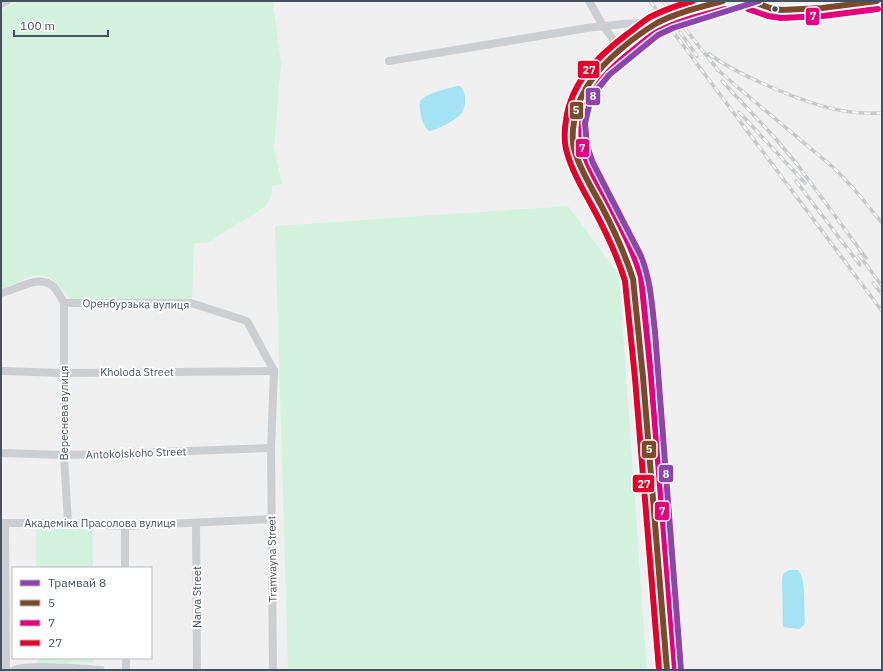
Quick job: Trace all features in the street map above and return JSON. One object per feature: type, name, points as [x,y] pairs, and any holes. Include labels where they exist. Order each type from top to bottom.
[{"type":"street","points":[[1,4],[7,1]]},
{"type":"street","points":[[589,1],[603,26],[620,49]]},
{"type":"street","points":[[667,670],[645,393],[634,279],[621,244],[578,161],[573,139],[573,123],[575,112],[588,82],[595,73],[620,49],[659,22],[685,12],[723,1]]},
{"type":"street","points":[[751,1],[770,8],[781,10],[822,8],[876,1]]},
{"type":"street","points":[[389,61],[603,26],[659,22]]},
{"type":"street","points":[[1,293],[8,292],[37,281],[44,282],[52,286],[58,292],[64,303]]},
{"type":"street","name":"Оренбурзька вулиця","points":[[64,303],[191,303],[248,321],[274,371]]},
{"type":"street","name":"Вереснева вулиця","points":[[64,303],[64,455],[68,523]]},
{"type":"street","name":"Kholoda Street","points":[[1,371],[64,373],[274,371]]},
{"type":"street","name":"Tramvayna Street","points":[[273,670],[271,448],[274,371]]},
{"type":"street","name":"Antokolskoho Street","points":[[1,453],[64,455],[271,448]]},
{"type":"street","name":"Академіка Прасолова вулиця","points":[[3,523],[68,523],[125,526],[272,519]]},
{"type":"street","points":[[3,523],[6,670]]},
{"type":"street","name":"Narva Street","points":[[196,523],[198,670]]},
{"type":"street","points":[[125,526],[125,567]]},
{"type":"street","points":[[126,659],[126,670]]},
{"type":"street","points":[[14,670],[18,668],[60,667],[101,670]]},
{"type":"green space","points":[[19,1],[273,1],[281,64],[274,147],[282,184],[272,186],[272,194],[265,207],[207,243],[194,243],[192,300],[70,299],[53,280],[48,277],[37,275],[1,289],[1,10]]},
{"type":"green space","points":[[568,206],[619,275],[647,670],[288,670],[275,226]]},
{"type":"green space","points":[[36,527],[93,527],[93,567],[36,567]]},
{"type":"green space","points":[[37,659],[93,659],[94,663],[37,663]]},
{"type":"water","points":[[460,86],[465,96],[465,104],[462,112],[450,122],[429,131],[422,119],[420,102],[426,96]]},
{"type":"water","points":[[789,570],[798,570],[801,574],[804,594],[805,620],[804,625],[799,629],[783,627],[782,579],[784,573]]},
{"type":"railway","points":[[650,1],[882,311]]},
{"type":"railway","points":[[663,1],[718,70],[834,168],[855,190],[882,223]]},
{"type":"railway","points":[[673,22],[697,56]]},
{"type":"railway","points":[[709,54],[751,78],[808,102],[837,110],[882,113]]},
{"type":"railway","points":[[722,81],[797,164],[866,258]]},
{"type":"railway","points":[[739,112],[805,183]]},
{"type":"railway","points":[[796,181],[860,265]]},
{"type":"railway","points":[[859,255],[882,286]]},
{"type":"railway","points":[[873,283],[882,294]]},
{"type":"tram line","name":"8","points":[[681,670],[655,332],[649,284],[641,256],[593,163],[587,146],[585,123],[590,102],[596,91],[609,75],[658,35],[673,28],[759,1]]},
{"type":"transit line","name":"27","points":[[659,670],[635,378],[625,281],[610,242],[573,169],[566,147],[565,129],[573,94],[587,72],[605,52],[650,17],[693,1]]},
{"type":"transit line","name":"5","points":[[667,670],[643,377],[633,279],[615,233],[578,162],[574,147],[573,130],[577,109],[587,86],[603,66],[622,48],[647,29],[665,19],[723,1]]},
{"type":"transit line","name":"5","points":[[751,1],[770,8],[781,10],[822,8],[877,1]]},
{"type":"transit line","name":"7","points":[[675,669],[651,376],[641,277],[626,238],[588,164],[583,151],[581,137],[584,111],[594,90],[609,71],[650,36],[675,24],[725,9]]},
{"type":"transit line","name":"7","points":[[748,9],[768,16],[781,18],[823,16],[878,9]]}]
